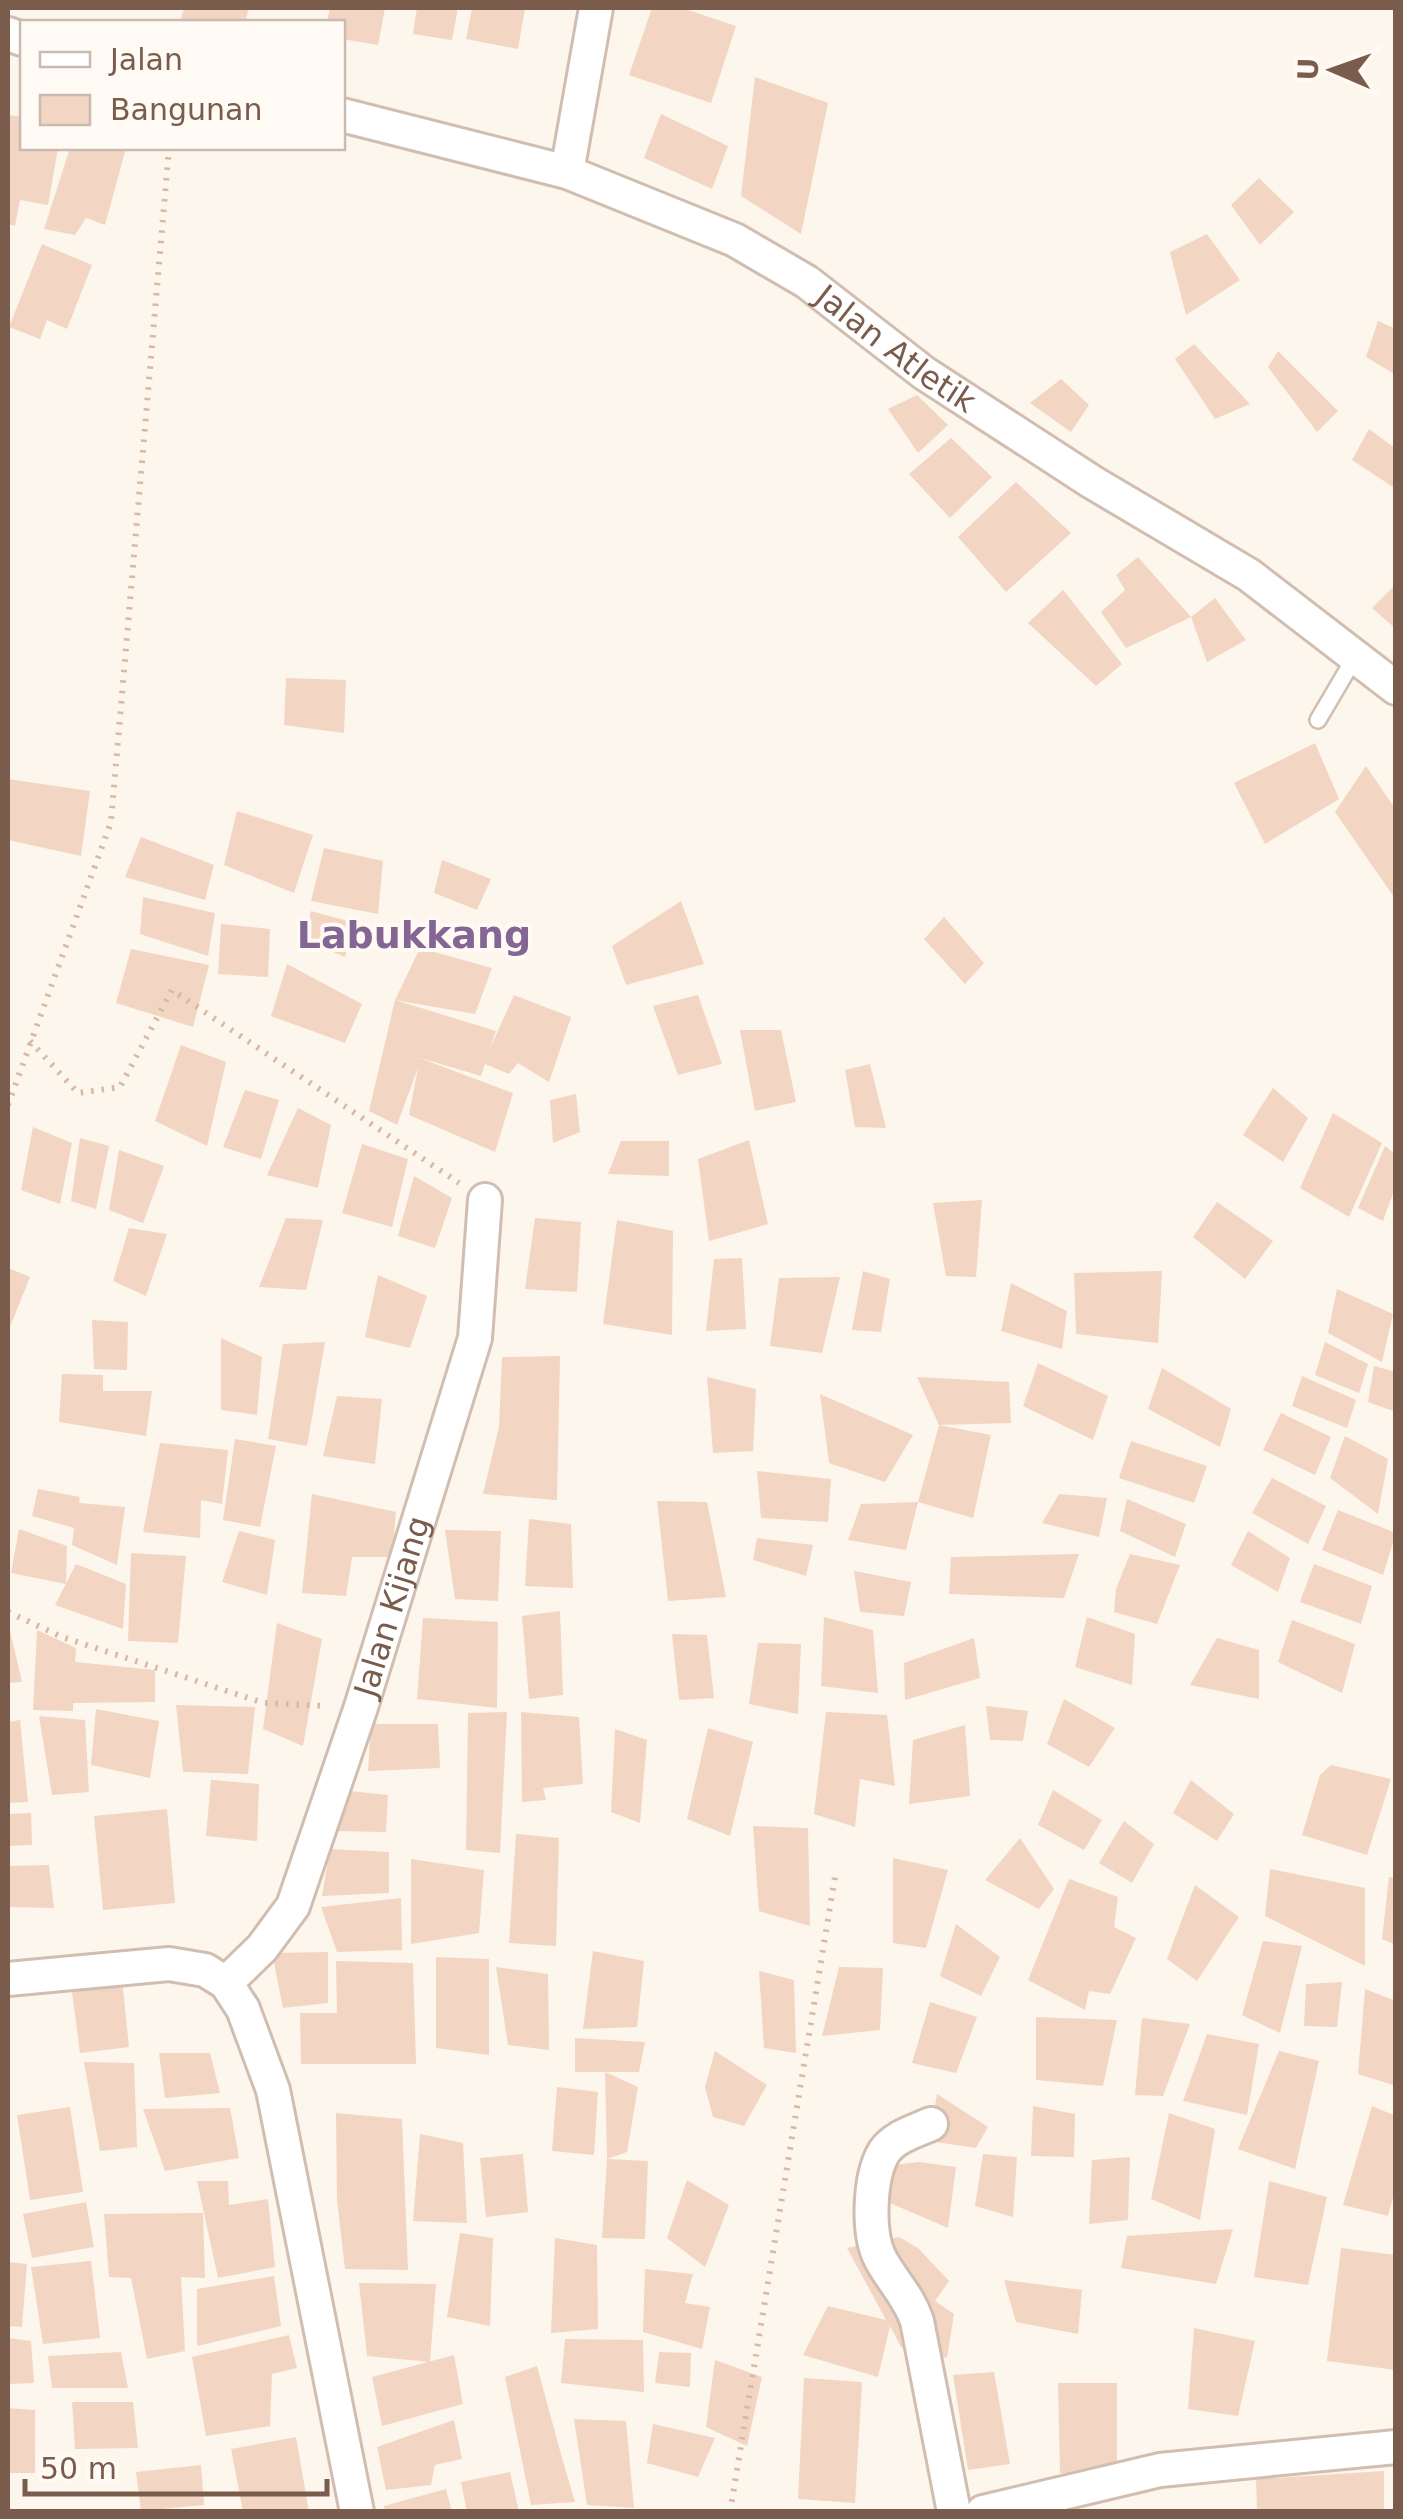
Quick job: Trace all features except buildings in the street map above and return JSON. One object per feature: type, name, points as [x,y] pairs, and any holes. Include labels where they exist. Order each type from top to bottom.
[{"type":"street","points":[[567,172],[596,8]]},
{"type":"street","name":"Jalan Atletik","points":[[345,116],[567,172],[735,240],[807,282],[924,373],[1092,482],[1249,575],[1396,688]]},
{"type":"street","name":"Jalan Kijang","points":[[226,1983],[262,1948],[293,1906],[361,1707],[476,1338],[485,1200]]},
{"type":"street","points":[[8,1979],[168,1964],[204,1970],[226,1983],[256,2035],[274,2090],[357,2512]]},
{"type":"street","points":[[931,2124],[896,2140],[883,2154],[872,2221],[878,2257],[911,2302],[917,2321],[954,2512]]},
{"type":"street","points":[[984,2512],[1160,2470],[1396,2447]]},
{"type":"lane","points":[[1318,720],[1356,657]]},
{"type":"path","points":[[8,1105],[111,822],[170,150]]},
{"type":"path","points":[[30,1041],[78,1093],[120,1087],[172,990],[485,1200]]},
{"type":"path","points":[[8,1612],[62,1637],[264,1703],[361,1707]]},
{"type":"path","points":[[730,2512],[836,1871]]},
{"type":"district","name":"Labukkang","points":[[414,935]]}]
